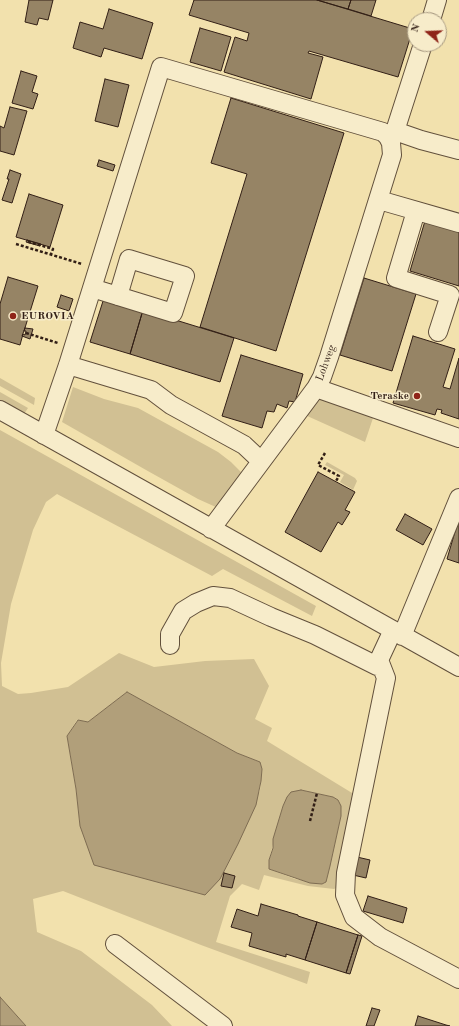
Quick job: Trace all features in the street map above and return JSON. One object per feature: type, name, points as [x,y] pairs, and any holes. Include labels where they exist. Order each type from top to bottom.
[{"type":"street","points":[[433,12],[437,0]]},
{"type":"street","points":[[392,134],[420,52]]},
{"type":"street","points":[[44,435],[92,288],[161,67],[383,132],[459,150]]},
{"type":"street","name":"Lohweg","points":[[211,529],[316,388],[330,357],[380,196],[392,155],[392,134]]},
{"type":"street","points":[[380,196],[416,211],[459,223]]},
{"type":"street","points":[[416,211],[396,278],[450,295],[438,332]]},
{"type":"street","points":[[92,288],[118,296]]},
{"type":"street","points":[[70,356],[150,390],[171,405],[244,445],[261,461]]},
{"type":"street","points":[[316,388],[459,438]]},
{"type":"street","points":[[0,410],[459,667]]},
{"type":"street","points":[[459,498],[398,633],[379,660],[386,678],[346,872],[345,895],[354,917],[380,937],[459,979]]},
{"type":"street","points":[[170,645],[170,634],[183,612],[196,603],[213,596],[230,598],[315,635],[377,666],[381,665]]},
{"type":"street","points":[[115,944],[223,1026]]},
{"type":"path","points":[[29,241],[53,249],[51,254]]},
{"type":"path","points":[[16,244],[98,269]]},
{"type":"path","points":[[26,333],[70,356]]},
{"type":"path","points":[[325,453],[318,465],[339,476],[336,481]]},
{"type":"path","points":[[310,821],[317,793]]},
{"type":"shaded area","points":[[0,378],[35,398],[34,405],[0,386]]},
{"type":"shaded area","points":[[73,387],[104,399],[138,408],[218,452],[243,474],[218,508],[198,499],[62,422]]},
{"type":"shaded area","points":[[0,392],[28,408],[24,414],[0,400]]},
{"type":"shaded area","points":[[320,399],[328,399],[374,415],[365,442],[305,415],[314,402]]},
{"type":"shaded area","points":[[0,430],[316,606],[312,616],[223,569],[212,576],[57,494],[46,502],[33,530],[11,604],[1,663],[2,686],[18,694],[68,687],[119,653],[154,667],[205,661],[254,659],[269,686],[255,719],[272,728],[267,741],[357,796],[338,887],[334,889],[308,886],[264,875],[259,890],[242,884],[230,896],[216,942],[310,972],[307,984],[201,945],[63,891],[33,899],[37,932],[81,951],[152,1005],[172,1026],[26,1026],[0,997]],"holes":[[[127,692],[237,753],[260,762],[262,769],[260,790],[220,879],[80,826],[76,789],[67,736],[77,720],[88,722]],[[301,790],[333,797],[338,800],[341,816],[326,882],[323,884],[295,879],[269,869],[269,860],[283,806]]]},
{"type":"shaded area","points":[[327,462],[355,478],[357,481],[353,490],[340,482],[344,475],[325,465]]},
{"type":"shaded area","points":[[127,692],[237,753],[260,762],[262,769],[261,781],[256,805],[220,879],[205,895],[94,865],[80,826],[76,789],[67,736],[78,720],[88,722]]},
{"type":"shaded area","points":[[301,790],[333,797],[338,800],[341,806],[341,816],[330,866],[326,882],[322,884],[310,883],[269,869],[273,839],[283,806],[291,792]]},
{"type":"shaded area","points":[[0,997],[26,1026],[0,1026]]},
{"type":"building","points":[[29,0],[53,0],[48,20],[39,18],[37,25],[25,22]]},
{"type":"building","points":[[194,0],[317,0],[407,27],[407,48],[398,77],[309,51],[308,53],[323,57],[311,99],[224,72],[235,37],[247,41],[249,33],[189,15]]},
{"type":"building","points":[[317,0],[351,0],[348,9]]},
{"type":"building","points":[[351,0],[376,0],[371,16],[348,9]]},
{"type":"building","points":[[109,9],[153,23],[142,59],[104,48],[101,57],[73,48],[80,22],[103,29]]},
{"type":"building","points":[[200,28],[231,37],[221,71],[190,62]]},
{"type":"building","points":[[21,71],[37,76],[32,92],[38,94],[33,109],[12,103]]},
{"type":"building","points":[[105,79],[129,85],[118,127],[95,121]]},
{"type":"building","points":[[231,98],[344,133],[276,351],[200,327],[247,174],[211,163]]},
{"type":"building","points":[[10,107],[27,111],[14,155],[0,151],[0,126],[4,128]]},
{"type":"building","points":[[99,160],[115,165],[113,171],[97,166]]},
{"type":"building","points":[[10,170],[21,174],[12,203],[2,200],[9,179],[7,179]]},
{"type":"building","points":[[29,194],[63,205],[50,247],[16,237]]},
{"type":"building","points":[[425,221],[459,232],[459,286],[410,271]]},
{"type":"building","points":[[27,240],[41,244],[40,246],[26,242]]},
{"type":"building","points":[[8,277],[38,286],[24,331],[26,331],[25,335],[23,334],[20,345],[0,339],[0,304]]},
{"type":"building","points":[[364,278],[416,294],[392,371],[340,355]]},
{"type":"building","points":[[61,295],[73,299],[69,311],[57,307]]},
{"type":"building","points":[[104,298],[143,310],[130,354],[90,342]]},
{"type":"building","points":[[143,310],[234,338],[220,382],[130,354]]},
{"type":"building","points":[[25,328],[33,329],[30,339],[22,336]]},
{"type":"building","points":[[413,336],[455,349],[443,387],[450,389],[459,358],[459,419],[441,413],[442,410],[437,409],[435,415],[393,403]]},
{"type":"building","points":[[241,355],[303,374],[295,402],[289,401],[287,408],[277,404],[274,412],[267,411],[262,428],[222,416]]},
{"type":"building","points":[[318,472],[355,492],[345,510],[350,512],[342,525],[338,522],[321,552],[285,532]]},
{"type":"building","points":[[405,514],[432,529],[423,545],[396,530]]},
{"type":"building","points":[[459,518],[459,563],[447,559]]},
{"type":"building","points":[[357,857],[370,860],[366,878],[353,875]]},
{"type":"building","points":[[224,873],[235,876],[232,888],[221,886]]},
{"type":"building","points":[[368,896],[407,908],[403,923],[363,911]]},
{"type":"building","points":[[261,904],[317,922],[305,960],[286,954],[286,957],[249,946],[252,933],[231,927],[237,909],[258,916]]},
{"type":"building","points":[[317,922],[358,935],[346,973],[305,960]]},
{"type":"building","points":[[358,935],[362,936],[350,974],[346,973]]},
{"type":"building","points":[[372,1008],[380,1010],[374,1026],[366,1026]]},
{"type":"building","points":[[418,1016],[446,1025],[450,1026],[415,1026]]},
{"type":"place","name":"EUROVIA","points":[[13,316]]},
{"type":"place","name":"Teraske","points":[[417,396]]}]
